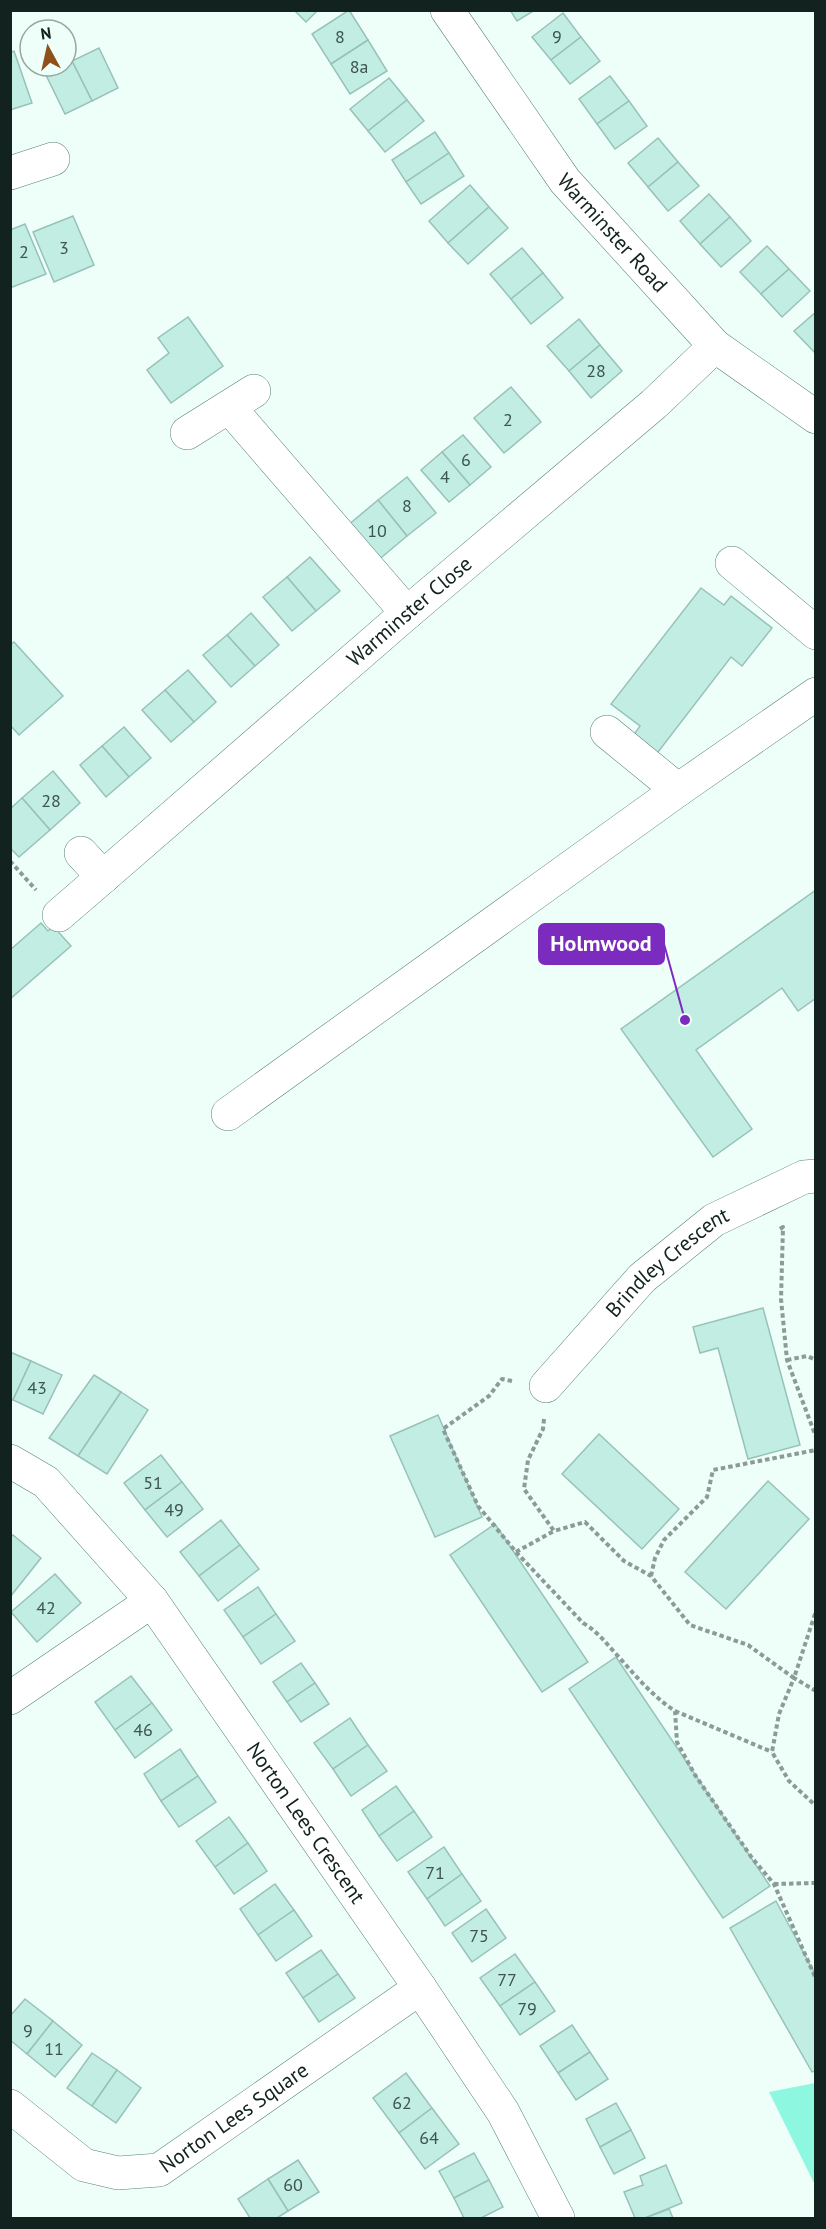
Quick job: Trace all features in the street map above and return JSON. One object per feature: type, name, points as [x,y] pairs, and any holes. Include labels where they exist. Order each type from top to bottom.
[{"type":"street","name":"Warminster Road","points":[[447,10],[565,181],[715,346],[816,417]]},
{"type":"street","points":[[10,173],[53,159]]},
{"type":"street","name":"Warminster Close","points":[[59,915],[407,613],[654,404],[715,346]]},
{"type":"street","points":[[187,433],[241,399],[407,613]]},
{"type":"street","points":[[732,563],[816,633]]},
{"type":"street","points":[[228,1114],[678,790],[816,694]]},
{"type":"street","points":[[607,732],[678,790]]},
{"type":"street","points":[[81,854],[103,877]]},
{"type":"street","name":"Brindley Crescent","points":[[546,1386],[642,1278],[714,1220],[804,1177],[816,1176]]},
{"type":"street","name":"Norton Lees Crescent","points":[[10,1461],[46,1482],[152,1601],[503,2112],[558,2218]]},
{"type":"street","points":[[10,1698],[152,1601]]},
{"type":"street","name":"Norton Lees Square","points":[[10,2106],[84,2165],[118,2173],[159,2170],[420,1988]]},
{"type":"path","points":[[774,1231],[783,1227],[781,1299],[787,1360],[816,1437]]},
{"type":"path","points":[[787,1360],[807,1356],[816,1360]]},
{"type":"path","points":[[546,1386],[543,1429],[528,1460],[524,1489],[554,1531]]},
{"type":"path","points":[[489,1396],[443,1429],[477,1506],[516,1552],[583,1623],[594,1629],[640,1681],[664,1704],[675,1711],[772,1752],[789,1780],[816,1806]]},
{"type":"path","points":[[651,1576],[655,1558],[664,1540],[707,1497],[713,1470],[816,1450]]},
{"type":"path","points":[[516,1552],[554,1531],[585,1522],[624,1561],[651,1576],[690,1625],[748,1645],[816,1691]]},
{"type":"path","points":[[772,1752],[779,1714],[794,1678],[816,1611]]},
{"type":"path","points":[[675,1711],[677,1742],[695,1775],[752,1858],[774,1884],[816,1978]]},
{"type":"path","points":[[774,1884],[816,1883]]},
{"type":"green space","points":[[816,2083],[815,2185],[769,2092]]},
{"type":"building","points":[[294,10],[318,10],[306,22]]},
{"type":"building","points":[[349,10],[368,40],[331,64],[312,34]]},
{"type":"building","points":[[510,10],[535,10],[517,21]]},
{"type":"building","points":[[563,13],[581,37],[551,60],[532,37]]},
{"type":"building","points":[[581,37],[600,61],[570,84],[551,60]]},
{"type":"building","points":[[368,40],[387,71],[350,94],[331,64]]},
{"type":"building","points":[[99,48],[118,88],[92,101],[78,73],[78,58]]},
{"type":"building","points":[[14,51],[18,63],[18,78],[23,78],[32,103],[10,110],[10,53]]},
{"type":"building","points":[[78,73],[92,101],[65,114],[47,78],[78,78]]},
{"type":"building","points":[[610,76],[629,101],[597,124],[579,99]]},
{"type":"building","points":[[389,78],[407,100],[368,131],[350,109]]},
{"type":"building","points":[[407,100],[424,121],[385,152],[368,131]]},
{"type":"building","points":[[629,101],[647,126],[615,149],[597,124]]},
{"type":"building","points":[[435,132],[449,153],[406,182],[392,160]]},
{"type":"building","points":[[658,138],[678,162],[648,187],[628,163]]},
{"type":"building","points":[[449,153],[464,176],[421,204],[406,182]]},
{"type":"building","points":[[678,162],[699,186],[668,211],[648,187]]},
{"type":"building","points":[[470,185],[489,207],[448,243],[429,221]]},
{"type":"building","points":[[709,194],[730,217],[700,244],[680,221]]},
{"type":"building","points":[[489,207],[508,228],[468,264],[448,243]]},
{"type":"building","points":[[73,216],[94,265],[54,282],[33,232]]},
{"type":"building","points":[[730,217],[751,241],[721,267],[700,244]]},
{"type":"building","points":[[25,224],[46,274],[10,288],[10,230]]},
{"type":"building","points":[[767,246],[789,269],[761,294],[740,272]]},
{"type":"building","points":[[522,248],[543,273],[511,299],[490,274]]},
{"type":"building","points":[[789,269],[810,291],[782,317],[761,294]]},
{"type":"building","points":[[543,273],[563,298],[531,324],[511,299]]},
{"type":"building","points":[[816,312],[816,354],[794,331]]},
{"type":"building","points":[[188,317],[223,366],[171,403],[147,370],[169,353],[158,338]]},
{"type":"building","points":[[579,319],[600,345],[569,371],[547,346]]},
{"type":"building","points":[[600,345],[622,371],[591,398],[569,371]]},
{"type":"building","points":[[511,387],[541,422],[504,453],[474,418]]},
{"type":"building","points":[[463,435],[491,467],[470,485],[442,452]]},
{"type":"building","points":[[442,452],[470,485],[449,502],[421,470]]},
{"type":"building","points":[[407,477],[436,513],[407,536],[378,500]]},
{"type":"building","points":[[378,500],[407,536],[376,562],[347,526]]},
{"type":"building","points":[[310,557],[340,591],[316,611],[287,577]]},
{"type":"building","points":[[287,577],[316,611],[292,631],[263,597]]},
{"type":"building","points":[[701,588],[724,605],[731,596],[772,628],[742,666],[731,657],[655,756],[631,739],[640,726],[611,704]]},
{"type":"building","points":[[251,613],[279,645],[255,666],[227,635]]},
{"type":"building","points":[[227,635],[255,666],[231,687],[203,655]]},
{"type":"building","points":[[14,642],[63,696],[19,735],[10,725],[10,645]]},
{"type":"building","points":[[188,670],[216,702],[194,722],[165,690]]},
{"type":"building","points":[[165,690],[194,722],[171,742],[142,710]]},
{"type":"building","points":[[124,727],[151,758],[129,777],[102,746]]},
{"type":"building","points":[[102,746],[129,777],[106,797],[80,765]]},
{"type":"building","points":[[53,771],[80,803],[50,830],[22,798]]},
{"type":"building","points":[[22,798],[50,830],[19,857],[10,848],[10,809]]},
{"type":"building","points":[[816,890],[816,998],[798,1011],[782,988],[696,1050],[752,1129],[713,1157],[621,1029]]},
{"type":"building","points":[[41,923],[48,931],[53,926],[71,946],[10,999],[10,950]]},
{"type":"building","points":[[763,1308],[800,1445],[748,1459],[718,1348],[700,1353],[693,1327]]},
{"type":"building","points":[[10,1352],[31,1361],[13,1400],[10,1399]]},
{"type":"building","points":[[31,1361],[62,1375],[43,1414],[13,1400]]},
{"type":"building","points":[[94,1375],[121,1392],[78,1456],[49,1438]]},
{"type":"building","points":[[121,1392],[148,1410],[107,1474],[78,1456]]},
{"type":"building","points":[[438,1415],[482,1517],[435,1537],[390,1436]]},
{"type":"building","points":[[599,1434],[679,1509],[642,1549],[562,1474]]},
{"type":"building","points":[[161,1455],[182,1482],[145,1510],[124,1483]]},
{"type":"building","points":[[768,1481],[809,1519],[726,1609],[685,1572]]},
{"type":"building","points":[[182,1482],[203,1509],[167,1537],[145,1510]]},
{"type":"building","points":[[221,1520],[240,1545],[199,1576],[180,1552]]},
{"type":"building","points":[[495,1524],[588,1662],[542,1692],[450,1555]]},
{"type":"building","points":[[13,1535],[41,1558],[10,1597],[10,1538]]},
{"type":"building","points":[[240,1545],[259,1569],[218,1601],[199,1576]]},
{"type":"building","points":[[55,1574],[81,1603],[37,1642],[11,1612]]},
{"type":"building","points":[[258,1587],[276,1614],[243,1637],[224,1610]]},
{"type":"building","points":[[276,1614],[295,1641],[261,1664],[243,1637]]},
{"type":"building","points":[[616,1657],[770,1886],[723,1918],[569,1689]]},
{"type":"building","points":[[301,1663],[315,1683],[287,1702],[273,1682]]},
{"type":"building","points":[[131,1676],[152,1703],[115,1730],[95,1702]]},
{"type":"building","points":[[315,1683],[329,1704],[301,1722],[287,1702]]},
{"type":"building","points":[[152,1703],[172,1730],[135,1758],[115,1730]]},
{"type":"building","points":[[350,1718],[368,1745],[333,1769],[314,1743]]},
{"type":"building","points":[[368,1745],[387,1771],[351,1796],[333,1769]]},
{"type":"building","points":[[180,1749],[198,1776],[161,1801],[144,1774]]},
{"type":"building","points":[[198,1776],[216,1802],[179,1827],[161,1801]]},
{"type":"building","points":[[396,1786],[414,1811],[379,1836],[362,1810]]},
{"type":"building","points":[[414,1811],[432,1837],[397,1861],[379,1836]]},
{"type":"building","points":[[229,1817],[248,1843],[215,1867],[196,1841]]},
{"type":"building","points":[[248,1843],[267,1871],[234,1894],[215,1867]]},
{"type":"building","points":[[444,1847],[462,1874],[427,1899],[408,1872]]},
{"type":"building","points":[[462,1874],[481,1901],[445,1926],[427,1899]]},
{"type":"building","points":[[275,1884],[294,1910],[258,1935],[240,1909]]},
{"type":"building","points":[[776,1901],[816,1976],[816,2071],[812,2072],[730,1928]]},
{"type":"building","points":[[486,1909],[506,1938],[472,1962],[452,1933]]},
{"type":"building","points":[[294,1910],[312,1936],[276,1961],[258,1935]]},
{"type":"building","points":[[321,1950],[338,1974],[303,1998],[286,1973]]},
{"type":"building","points":[[515,1954],[535,1982],[500,2006],[480,1978]]},
{"type":"building","points":[[338,1974],[355,1998],[319,2022],[303,1998]]},
{"type":"building","points":[[535,1982],[555,2011],[520,2035],[500,2006]]},
{"type":"building","points":[[25,1999],[53,2021],[27,2054],[10,2040],[10,2016]]},
{"type":"building","points":[[53,2021],[82,2045],[55,2077],[27,2054]]},
{"type":"building","points":[[572,2025],[590,2052],[558,2073],[540,2046]]},
{"type":"building","points":[[590,2052],[608,2079],[576,2100],[558,2073]]},
{"type":"building","points":[[92,2053],[117,2070],[92,2106],[67,2088]]},
{"type":"building","points":[[117,2070],[141,2088],[116,2123],[92,2106]]},
{"type":"building","points":[[406,2073],[432,2108],[399,2133],[373,2098]]},
{"type":"building","points":[[616,2103],[631,2130],[600,2147],[586,2119]]},
{"type":"building","points":[[432,2108],[459,2144],[425,2169],[399,2133]]},
{"type":"building","points":[[631,2130],[645,2158],[614,2174],[600,2147]]},
{"type":"building","points":[[474,2153],[489,2180],[454,2198],[439,2171]]},
{"type":"building","points":[[298,2160],[319,2192],[288,2211],[268,2179]]},
{"type":"building","points":[[666,2165],[682,2203],[645,2218],[635,2218],[624,2192],[643,2185],[640,2176]]},
{"type":"building","points":[[268,2179],[288,2211],[277,2218],[250,2218],[238,2199]]},
{"type":"building","points":[[489,2180],[503,2207],[481,2218],[464,2218],[454,2198]]},
{"type":"building","points":[[669,2209],[673,2218],[645,2218]]},
{"type":"place","name":"Holmwood","points":[[685,1020]]}]
